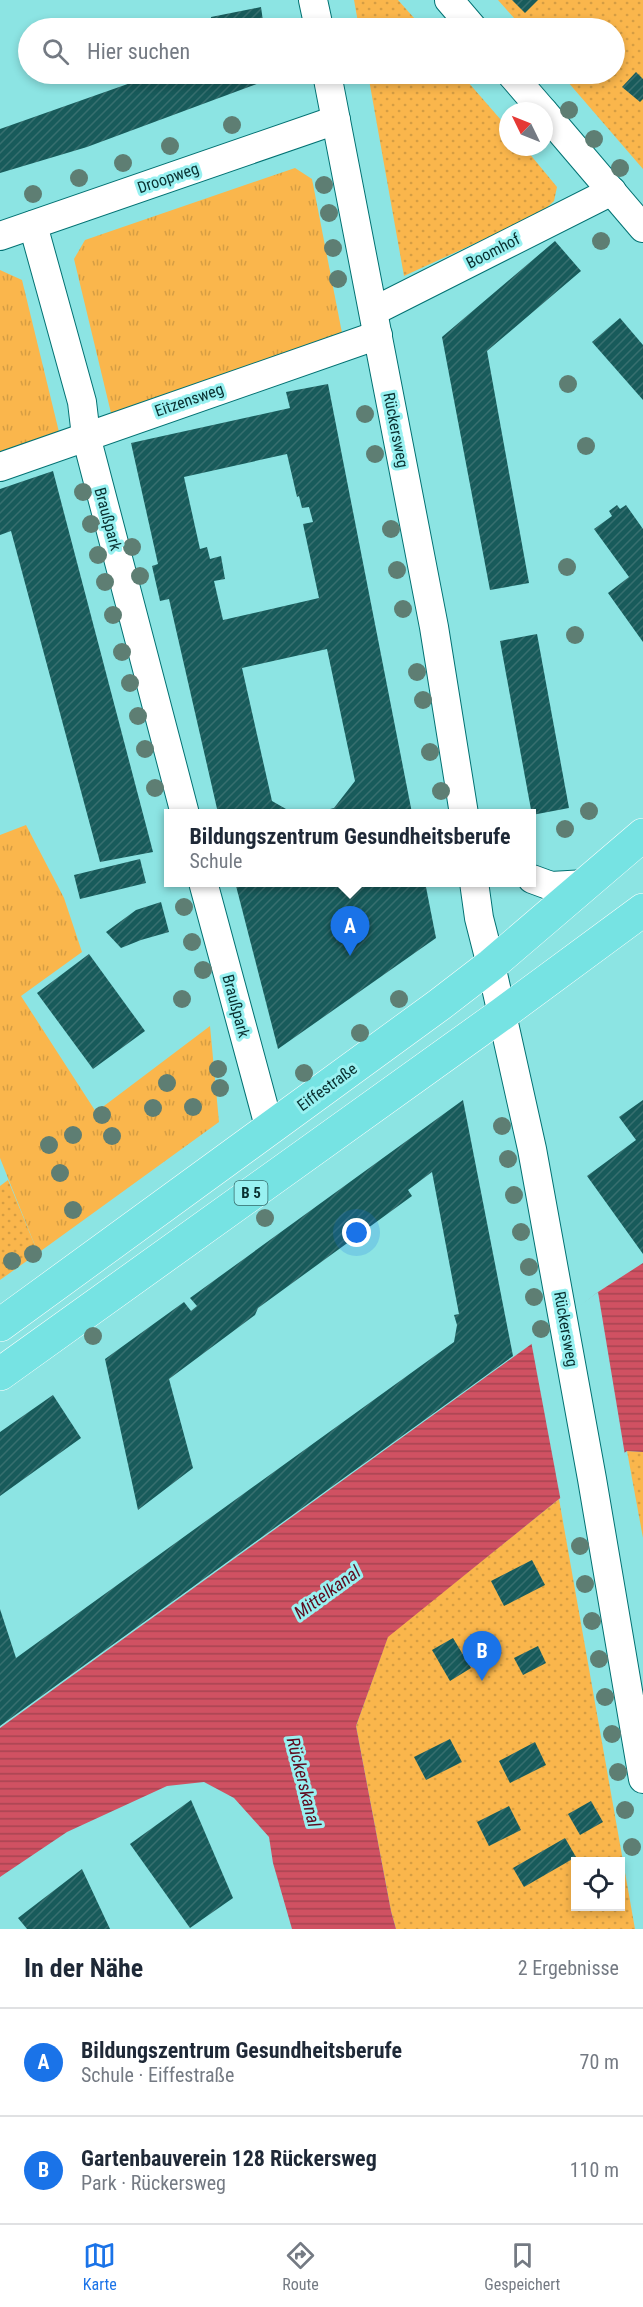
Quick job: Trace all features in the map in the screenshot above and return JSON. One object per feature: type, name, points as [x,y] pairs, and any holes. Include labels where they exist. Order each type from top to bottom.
[{"type":"main road","name":"Eiffestraße","points":[[0,1325],[270,1130],[491,965],[643,835]]},
{"type":"main road","name":"B 5","points":[[0,1374],[502,1014],[643,910]]},
{"type":"street","points":[[313,0],[317,18]]},
{"type":"street","points":[[449,0],[464,18]]},
{"type":"street","name":"Rückersweg","points":[[329,84],[434,627],[462,800]]},
{"type":"street","points":[[520,84],[536,102]]},
{"type":"street","name":"Droopweg","points":[[0,236],[336,120]]},
{"type":"street","points":[[553,122],[643,228]]},
{"type":"street","name":"Boomhof","points":[[376,323],[612,191]]},
{"type":"street","name":"Braußpark","points":[[33,225],[81,402],[86,436],[184,809]]},
{"type":"street","name":"Eitzensweg","points":[[0,467],[86,436],[376,323]]},
{"type":"street","points":[[536,881],[551,886],[586,884]]},
{"type":"street","name":"Braußpark","points":[[204,887],[270,1130]]},
{"type":"street","name":"Rückersweg","points":[[475,887],[479,918],[532,1149],[564,1317],[643,1779]]},
{"type":"green space","points":[[354,0],[398,0],[414,18],[357,18]]},
{"type":"green space","points":[[498,0],[643,0],[643,169],[570,84],[625,84],[625,18],[514,18]]},
{"type":"green space","points":[[370,84],[470,84],[499,118],[499,156],[531,156],[557,187],[554,201],[541,213],[404,276]]},
{"type":"green space","points":[[295,168],[312,179],[342,333],[111,413],[74,259],[85,240]]},
{"type":"green space","points":[[0,270],[22,280],[59,432],[0,453]]},
{"type":"green space","points":[[26,825],[64,898],[82,952],[21,996],[96,1112],[210,1026],[219,1122],[38,1253],[0,1158],[0,835]]},
{"type":"green space","points":[[8,1180],[38,1253],[0,1280],[0,1186]]},
{"type":"green space","points":[[627,1451],[643,1452],[643,1538]]},
{"type":"green space","points":[[559,1499],[622,1857],[571,1857],[571,1911],[625,1911],[625,1872],[635,1929],[396,1929],[356,1726],[388,1636]]},
{"type":"water","points":[[643,1263],[643,1452],[627,1451],[559,1499],[388,1637],[356,1726],[396,1929],[292,1929],[273,1863],[269,1837],[234,1798],[204,1782],[167,1786],[67,1832],[0,1877],[0,1728],[548,1332],[598,1292]]},
{"type":"pier","points":[[598,1292],[625,1455],[561,1502],[531,1341]]},
{"type":"building","points":[[512,0],[538,0],[525,13]]},
{"type":"building","points":[[261,7],[263,18],[211,18]]},
{"type":"building","points":[[636,72],[643,79],[643,99],[640,102],[622,87]]},
{"type":"building","points":[[128,84],[257,84],[87,147],[0,173],[0,129]]},
{"type":"building","points":[[555,241],[581,271],[487,351],[529,583],[490,590],[442,337]]},
{"type":"building","points":[[620,318],[643,345],[643,400],[592,342]]},
{"type":"building","points":[[328,384],[411,809],[330,809],[334,808],[355,781],[327,649],[242,668],[272,801],[286,809],[217,809],[169,599],[160,601],[152,566],[158,564],[131,443],[290,408],[286,392]],"holes":[[[287,454],[297,497],[299,496],[302,508],[309,507],[313,522],[303,524],[319,598],[223,620],[214,581],[225,579],[221,556],[210,559],[207,547],[200,549],[184,477]]]},
{"type":"building","points":[[53,471],[153,852],[100,862],[11,531],[0,535],[0,489]]},
{"type":"building","points":[[617,505],[620,509],[626,505],[643,529],[643,642],[608,593],[629,577],[594,529],[612,516],[609,511]]},
{"type":"building","points":[[537,634],[569,808],[536,814],[536,809],[531,809],[500,641]]},
{"type":"building","points":[[140,859],[146,883],[80,899],[74,875]]},
{"type":"building","points":[[236,887],[426,887],[436,938],[278,1049]]},
{"type":"building","points":[[161,902],[169,932],[121,948],[106,932],[136,910]]},
{"type":"building","points":[[89,954],[145,1031],[93,1069],[37,993]]},
{"type":"building","points":[[463,1100],[513,1356],[0,1726],[0,1609],[16,1658],[454,1342],[457,1325],[454,1315],[459,1314],[432,1172],[408,1190],[412,1196],[258,1308],[255,1315],[169,1379],[193,1468],[138,1510],[105,1359],[184,1302],[191,1311],[197,1306],[190,1298]]},
{"type":"building","points":[[643,1100],[643,1254],[587,1176],[636,1140],[619,1117]]},
{"type":"building","points":[[53,1395],[81,1438],[0,1496],[0,1432]]},
{"type":"building","points":[[532,1560],[545,1585],[504,1606],[491,1581]]},
{"type":"building","points":[[453,1638],[471,1668],[450,1681],[432,1650]]},
{"type":"building","points":[[538,1646],[546,1663],[523,1675],[514,1658]]},
{"type":"building","points":[[450,1739],[462,1762],[426,1780],[414,1757]]},
{"type":"building","points":[[535,1742],[546,1765],[510,1783],[499,1761]]},
{"type":"building","points":[[191,1800],[233,1898],[190,1928],[130,1844]]},
{"type":"building","points":[[591,1801],[603,1822],[580,1835],[568,1814]]},
{"type":"building","points":[[509,1806],[521,1830],[489,1846],[477,1822]]},
{"type":"building","points":[[565,1838],[576,1857],[571,1857],[571,1860],[524,1887],[513,1868]]},
{"type":"building","points":[[82,1869],[110,1929],[27,1929],[18,1918]]},
{"type":"place","name":"Bildungszentrum Gesundheitsberufe","points":[[350,956]]},
{"type":"place","name":"Gartenbauverein 128 Rückersweg","points":[[482,1681]]},
{"type":"water label","name":"Mittelkanal","points":[[327,1592]]},
{"type":"water label","name":"Rückerskanal","points":[[304,1782]]}]
